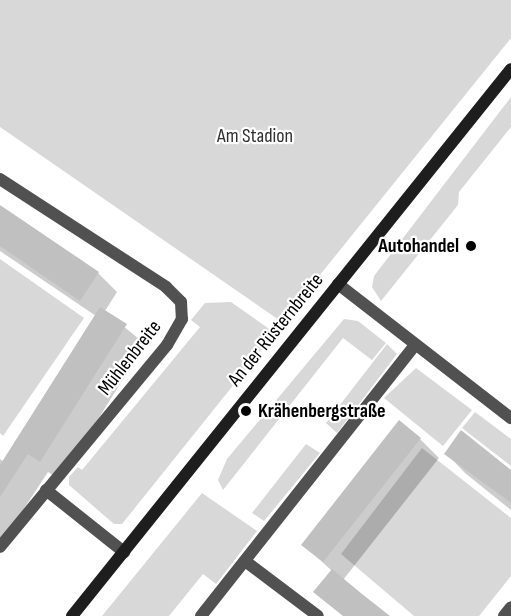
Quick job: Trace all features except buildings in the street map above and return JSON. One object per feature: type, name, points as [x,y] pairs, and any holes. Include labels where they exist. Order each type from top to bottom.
[{"type":"main road","name":"An der Rüsternbreite","points":[[72,616],[511,69]]},
{"type":"street","name":"Mühlenbreite","points":[[0,179],[166,287],[181,302],[182,319],[167,345],[0,547]]},
{"type":"street","points":[[338,284],[511,418]]},
{"type":"street","points":[[201,616],[415,345]]},
{"type":"street","points":[[46,490],[124,552]]},
{"type":"street","points":[[245,561],[318,616]]},
{"type":"street","points":[[504,616],[511,607]]},
{"type":"green space","name":"Am Stadion","points":[[0,0],[511,0],[511,38],[282,322],[0,127]]},
{"type":"green space","points":[[511,97],[511,127],[459,192],[458,205],[381,301],[372,287],[374,276]]},
{"type":"green space","points":[[0,259],[84,318],[3,436],[0,433]]},
{"type":"green space","points":[[231,302],[275,333],[122,524],[114,524],[69,485],[69,477],[78,467],[82,470],[200,327],[191,320],[205,303]]},
{"type":"green space","points":[[344,319],[358,321],[386,343],[372,360],[343,338],[223,490],[218,480],[227,459]]},
{"type":"green space","points":[[387,344],[397,354],[337,433],[326,423]]},
{"type":"green space","points":[[416,368],[472,410],[443,446],[384,398]]},
{"type":"green space","points":[[475,412],[511,439],[511,466],[462,428]]},
{"type":"green space","points":[[306,444],[320,453],[264,521],[252,513]]},
{"type":"green space","points":[[422,448],[511,518],[511,576],[479,616],[414,616],[341,554]]},
{"type":"green space","points":[[202,493],[257,531],[216,584],[203,574],[169,616],[102,616]]},
{"type":"place","name":"Autohandel","points":[[471,246]]},
{"type":"place","name":"Krähenbergstraße","points":[[246,411]]}]
